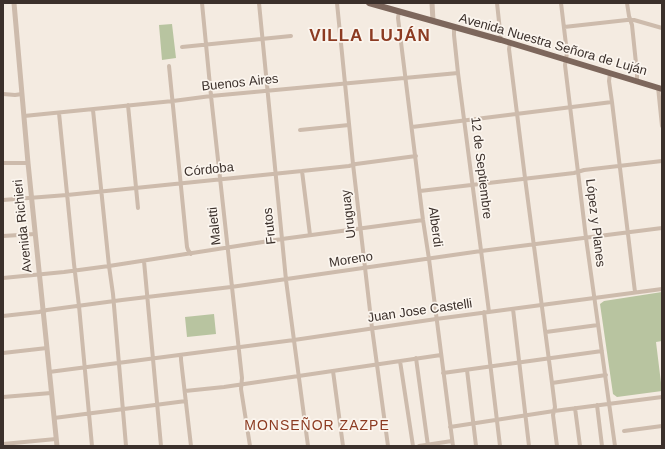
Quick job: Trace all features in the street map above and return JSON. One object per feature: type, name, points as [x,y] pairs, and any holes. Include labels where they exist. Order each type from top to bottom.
[{"type":"main road","name":"Avenida Nuestra Señora de Luján","points":[[369,3],[380,4],[399,11],[660,88]]},
{"type":"street","name":"Avenida Richieri","points":[[14,3],[28,163],[57,446]]},
{"type":"street","name":"Maletti","points":[[202,3],[210,96],[242,378],[241,389],[250,446]]},
{"type":"street","name":"Frutos","points":[[259,3],[286,280],[308,446]]},
{"type":"street","name":"Uruguay","points":[[337,3],[360,228],[388,446]]},
{"type":"street","points":[[432,3],[433,21]]},
{"type":"street","points":[[497,3],[501,40]]},
{"type":"street","name":"López y Planes","points":[[561,3],[568,53],[565,65],[570,107],[586,238],[615,446]]},
{"type":"street","points":[[627,3],[632,25],[638,73],[637,81]]},
{"type":"street","name":"Alberdi","points":[[399,11],[398,18],[452,444]]},
{"type":"street","points":[[564,27],[631,20],[662,28]]},
{"type":"street","name":"12 de Septiembre","points":[[454,27],[458,72],[481,251],[490,367],[500,446]]},
{"type":"street","points":[[182,47],[291,36]]},
{"type":"street","points":[[510,43],[509,49],[555,407],[554,414],[557,446]]},
{"type":"street","points":[[169,66],[187,247],[191,254]]},
{"type":"street","name":"Buenos Aires","points":[[24,116],[93,110],[268,90],[458,72]]},
{"type":"street","points":[[610,73],[612,102],[635,292]]},
{"type":"street","points":[[660,88],[662,126]]},
{"type":"street","points":[[3,94],[22,94]]},
{"type":"street","points":[[412,127],[612,102]]},
{"type":"street","points":[[128,105],[138,208]]},
{"type":"street","points":[[93,110],[112,284],[126,446]]},
{"type":"street","points":[[59,113],[92,446]]},
{"type":"street","points":[[300,130],[349,124]]},
{"type":"street","name":"Córdoba","points":[[3,200],[220,180],[416,156]]},
{"type":"street","points":[[420,191],[662,161]]},
{"type":"street","points":[[3,163],[28,163]]},
{"type":"street","points":[[302,171],[310,235]]},
{"type":"street","points":[[3,278],[109,266],[227,247],[423,220]]},
{"type":"street","name":"Moreno","points":[[3,316],[286,280],[481,251],[662,228]]},
{"type":"street","points":[[3,236],[35,234]]},
{"type":"street","points":[[144,261],[161,446]]},
{"type":"street","name":"Juan Jose Castelli","points":[[49,372],[181,356],[662,288]]},
{"type":"street","points":[[513,309],[529,446]]},
{"type":"street","points":[[546,332],[598,325]]},
{"type":"street","points":[[3,353],[47,348]]},
{"type":"street","points":[[443,373],[602,351]]},
{"type":"street","points":[[185,391],[441,355]]},
{"type":"street","points":[[181,356],[191,446]]},
{"type":"street","points":[[416,358],[428,445]]},
{"type":"street","points":[[400,361],[413,446]]},
{"type":"street","points":[[467,370],[476,446]]},
{"type":"street","points":[[333,371],[343,446]]},
{"type":"street","points":[[552,383],[606,375]]},
{"type":"street","points":[[3,397],[51,393]]},
{"type":"street","points":[[450,426],[662,397]]},
{"type":"street","points":[[54,418],[186,401]]},
{"type":"street","points":[[596,405],[602,446]]},
{"type":"street","points":[[575,408],[580,446]]},
{"type":"street","points":[[624,432],[662,426]]},
{"type":"street","points":[[3,444],[56,439]]},
{"type":"street","points":[[419,446],[452,444]]},
{"type":"green space","points":[[172,24],[176,58],[162,60],[159,25]]},
{"type":"green space","points":[[662,292],[662,341],[656,342],[662,391],[617,397],[613,394],[600,304],[604,301]]},
{"type":"green space","points":[[214,314],[216,334],[187,337],[185,317]]},
{"type":"district","name":"VILLA LUJÁN","points":[[370,36]]},
{"type":"district","name":"MONSEÑOR ZAZPE","points":[[317,426]]}]
